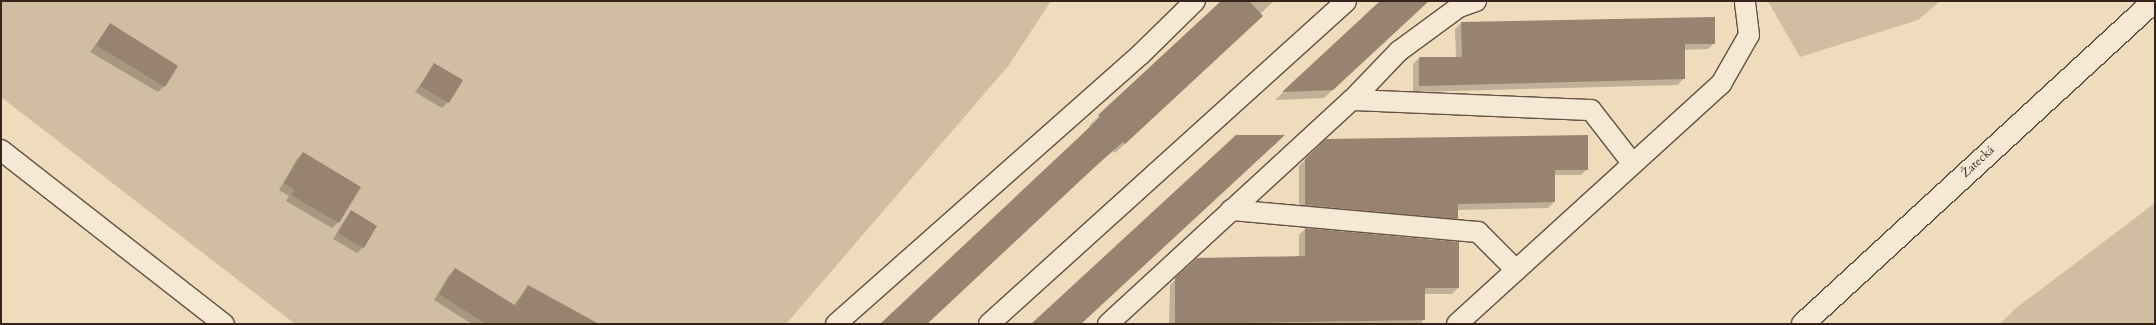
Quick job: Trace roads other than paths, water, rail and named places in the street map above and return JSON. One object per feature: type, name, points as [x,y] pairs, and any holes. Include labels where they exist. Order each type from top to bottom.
[{"type":"street","name":"Žatecká","points":[[1803,324],[2154,1]]},
{"type":"lane","points":[[836,324],[1140,54],[1195,1]]},
{"type":"lane","points":[[989,324],[1346,1]]},
{"type":"lane","points":[[1108,324],[1352,100],[1399,51],[1459,7],[1476,1]]},
{"type":"lane","points":[[1457,324],[1721,84],[1749,34],[1745,1]]},
{"type":"lane","points":[[1352,100],[1591,110],[1633,164]]},
{"type":"lane","points":[[1,150],[224,324]]},
{"type":"lane","points":[[1231,210],[1478,232],[1516,270]]}]
